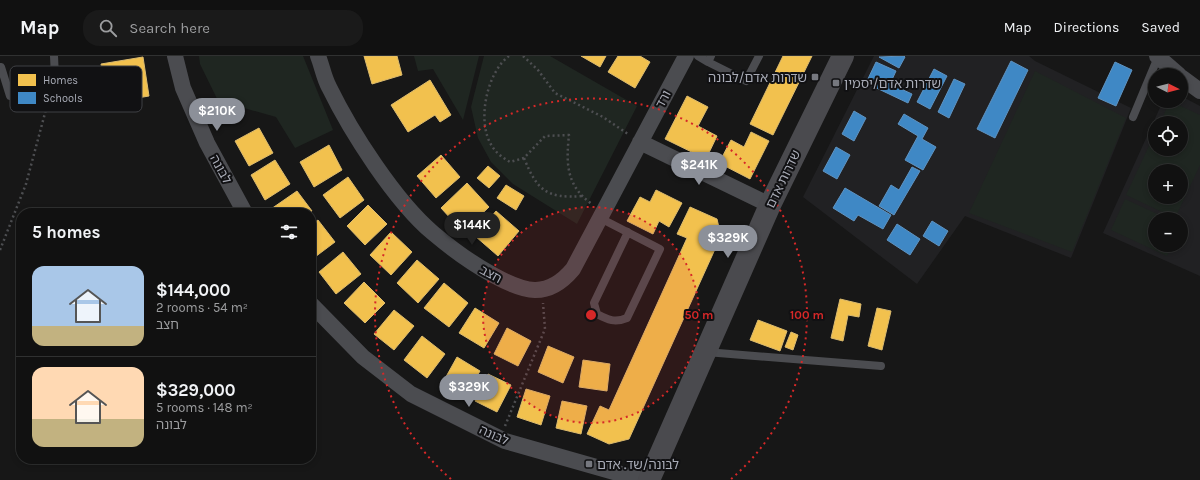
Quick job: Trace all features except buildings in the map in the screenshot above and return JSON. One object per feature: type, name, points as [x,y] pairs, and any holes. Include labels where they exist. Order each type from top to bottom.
[{"type":"street","name":"לבונה","points":[[175,56],[183,88],[204,136],[242,208]]},
{"type":"street","name":"חצב","points":[[318,56],[329,87],[365,148],[399,197],[432,232],[467,261],[509,284],[528,290],[542,290],[555,286],[564,280],[573,269],[640,142]]},
{"type":"street","name":"ורד","points":[[640,142],[686,56]]},
{"type":"street","name":"שדרות אדם","points":[[649,480],[770,205],[843,56]]},
{"type":"street","points":[[1158,56],[1171,68]]},
{"type":"street","points":[[1188,82],[1200,91]]},
{"type":"street","points":[[640,142],[770,205]]},
{"type":"street","name":"לבונה","points":[[316,309],[363,357],[411,394],[500,438],[642,480]]},
{"type":"lane","points":[[54,56],[54,66]]},
{"type":"lane","points":[[698,56],[709,59],[746,81],[759,56]]},
{"type":"lane","points":[[1133,117],[1158,56]]},
{"type":"lane","points":[[1,67],[10,96]]},
{"type":"lane","points":[[602,215],[628,232],[660,249],[627,318],[620,321],[608,320],[597,314],[594,303],[628,232]]},
{"type":"lane","points":[[705,352],[881,366]]},
{"type":"path","points":[[509,56],[502,62],[494,73],[484,108],[484,124],[491,146],[500,156],[510,162],[524,158],[545,136],[569,135],[567,153],[568,170],[577,189],[602,215]]},
{"type":"path","points":[[523,56],[538,70],[555,93],[603,117],[640,142]]},
{"type":"path","points":[[17,208],[26,184],[46,112]]},
{"type":"path","points":[[524,158],[538,187],[555,195],[583,196]]},
{"type":"path","points":[[0,250],[16,209]]},
{"type":"path","points":[[500,438],[545,329],[542,290]]},
{"type":"shaded area","points":[[199,56],[303,56],[333,130],[295,148],[276,117],[244,108],[225,115],[200,64]]},
{"type":"shaded area","points":[[414,56],[479,56],[463,120],[433,69],[418,71]]},
{"type":"shaded area","points":[[484,56],[550,56],[637,106],[577,224],[513,184],[491,162],[478,138],[471,107]]},
{"type":"shaded area","points":[[874,56],[1029,56],[1035,61],[1131,108],[1071,258],[965,216],[917,284],[803,197]]},
{"type":"shaded area","points":[[1035,71],[1126,118],[1072,252],[969,213]]},
{"type":"shaded area","points":[[1188,100],[1200,106],[1200,276],[1103,233],[1148,134],[1148,156],[1188,156],[1188,116],[1156,116],[1160,108],[1188,108]]},
{"type":"shaded area","points":[[1167,108],[1185,108],[1200,115],[1200,165],[1188,190],[1188,164],[1148,164],[1148,204],[1182,204],[1178,212],[1162,212],[1126,195],[1148,148],[1148,156],[1188,156],[1188,116],[1163,116]]},
{"type":"shaded area","points":[[1125,199],[1153,212],[1148,212],[1148,247],[1111,230]]},
{"type":"shaded area","points":[[1158,252],[1169,252],[1167,256]]},
{"type":"place","name":"שדרות אדם/לבונה","points":[[815,77]]},
{"type":"place","name":"שדרות אדם/יסמין","points":[[836,83]]},
{"type":"place","name":"לבונה/שד. אדם","points":[[589,464]]}]
